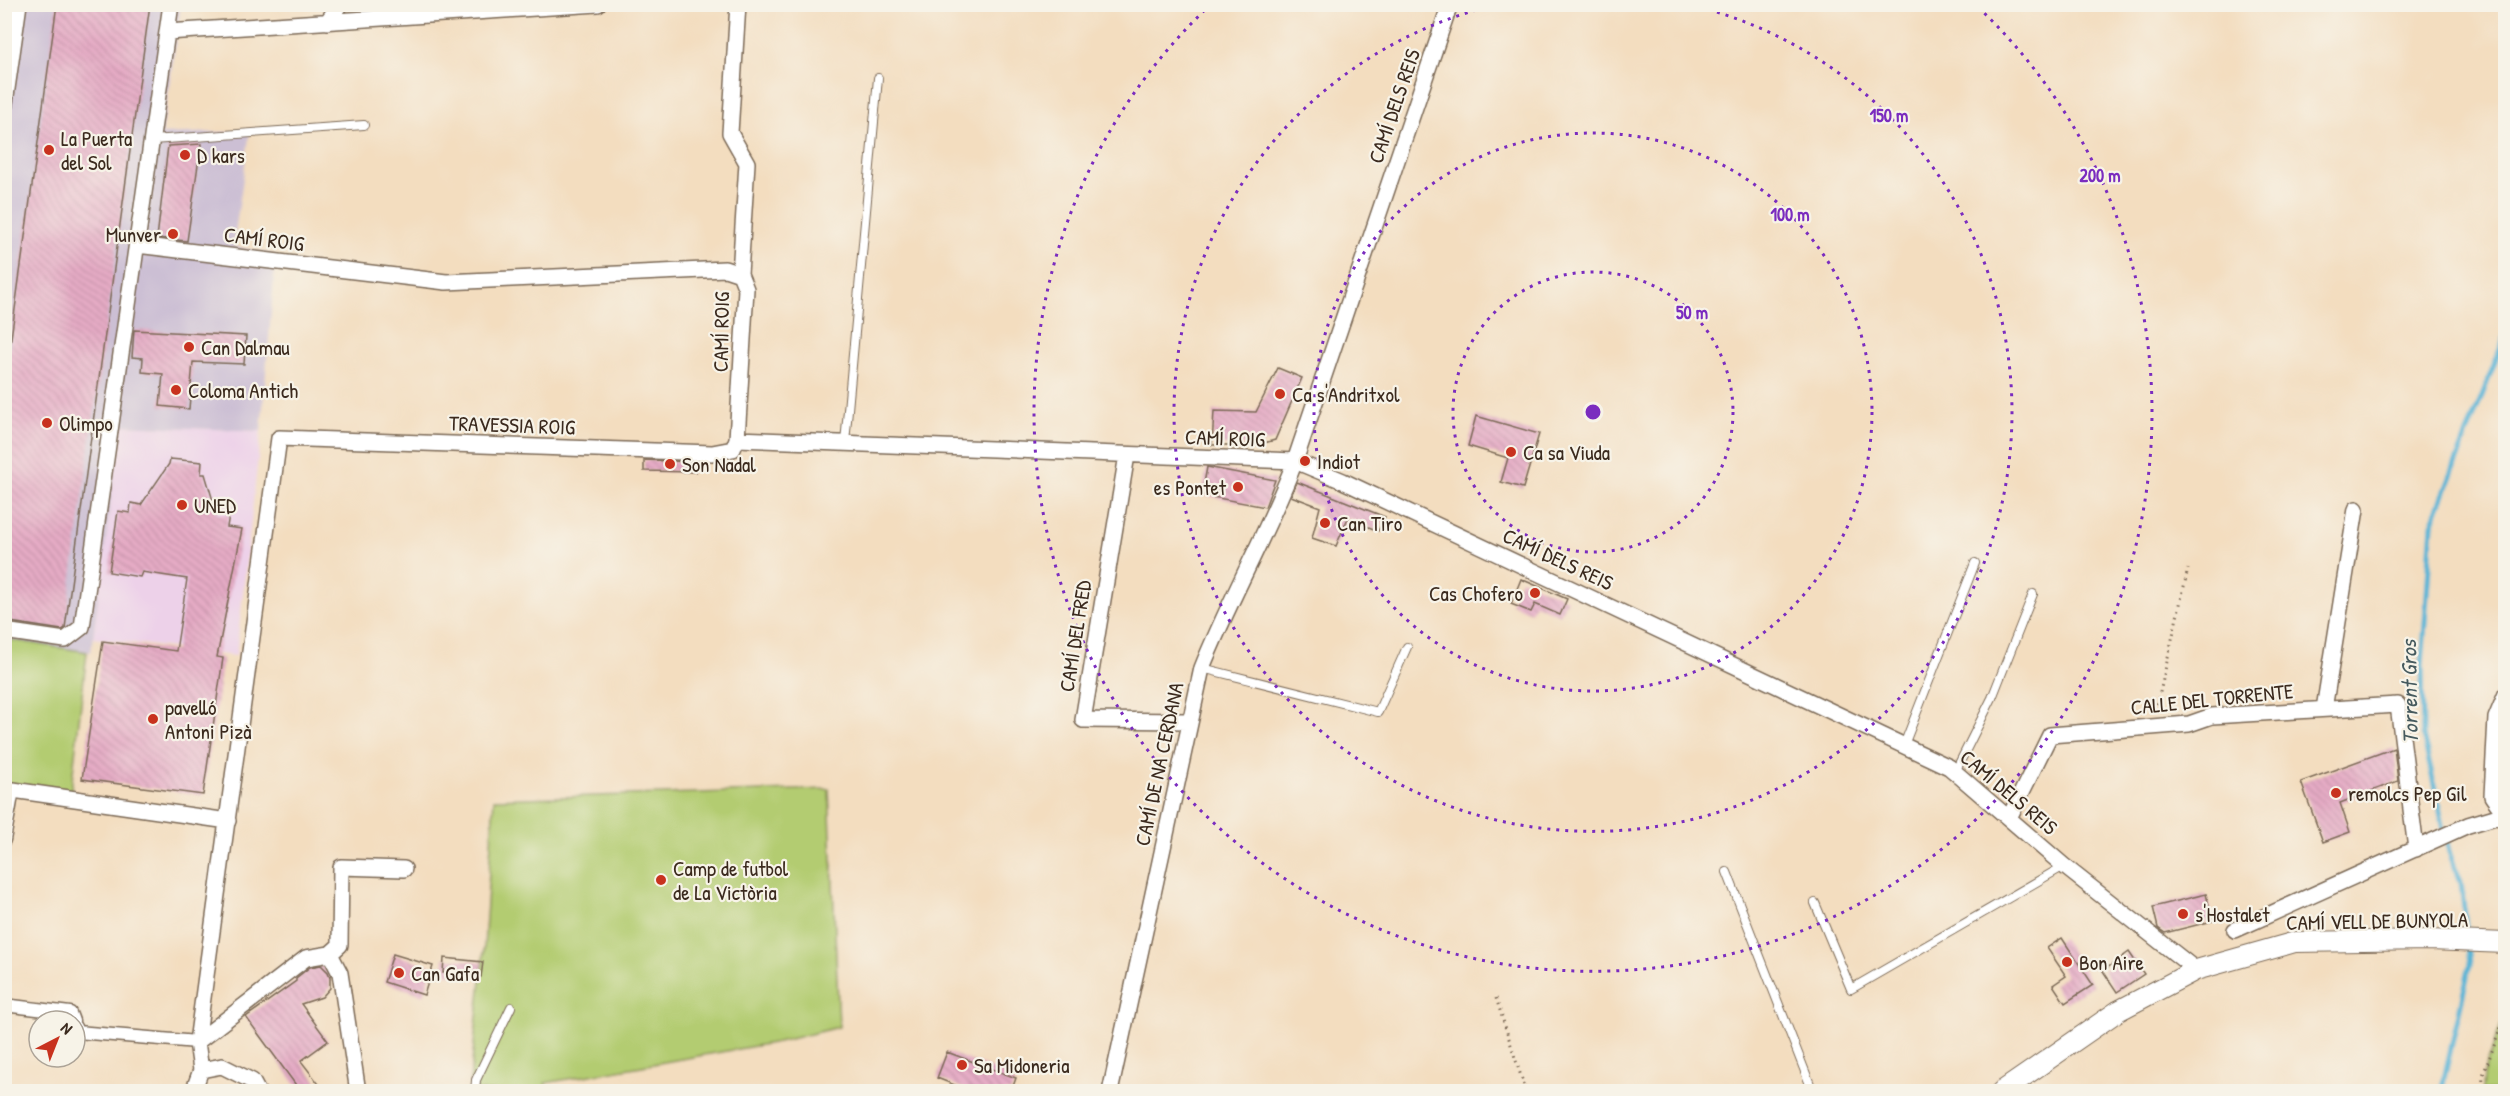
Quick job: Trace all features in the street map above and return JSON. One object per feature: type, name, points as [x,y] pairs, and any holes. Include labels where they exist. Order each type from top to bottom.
[{"type":"street","points":[[4,110],[7,77],[20,4]]},
{"type":"street","points":[[4,631],[65,640],[82,627],[171,4]]},
{"type":"street","points":[[327,22],[340,4]]},
{"type":"street","points":[[167,32],[327,22],[404,11],[598,4]]},
{"type":"street","points":[[738,4],[730,133],[747,163],[740,274]]},
{"type":"street","name":"CAMÍ DELS REIS","points":[[1450,4],[1295,461],[1343,481],[1949,766],[2064,866],[2196,970]]},
{"type":"street","name":"CAMÍ ROIG","points":[[137,245],[446,282],[725,269],[740,274],[746,289],[737,439],[1295,461]]},
{"type":"street","name":"TRAVESSIA ROIG","points":[[228,822],[279,438],[712,453],[733,449],[737,439]]},
{"type":"street","name":"CAMÍ DEL FRED","points":[[1127,455],[1083,720],[1188,721]]},
{"type":"street","name":"CAMÍ DE NA CERDANA","points":[[1110,1092],[1188,721],[1202,668],[1220,622],[1277,510],[1295,461]]},
{"type":"street","points":[[2324,710],[2355,508]]},
{"type":"street","points":[[2505,694],[2496,718],[2492,796],[2505,817]]},
{"type":"street","name":"CALLE DEL TORRENTE","points":[[2009,818],[2050,735],[2189,724],[2212,716],[2398,705],[2416,849]]},
{"type":"street","points":[[4,840],[12,790],[228,822],[197,1042],[201,1070],[193,1092]]},
{"type":"street","name":"CAMÍ VELL DE BUNYOLA","points":[[2235,930],[2468,825],[2495,817],[2505,817]]},
{"type":"street","points":[[87,1033],[197,1042],[306,958],[330,954],[340,945],[341,867],[404,869]]},
{"type":"street","name":"CAMÍ VELL DE BUNYOLA","points":[[2001,1092],[2118,1011],[2196,970],[2295,942],[2430,940],[2505,944]]},
{"type":"street","points":[[330,954],[340,973],[358,1092]]},
{"type":"street","points":[[4,1005],[37,1009]]},
{"type":"street","points":[[201,1070],[222,1066],[252,1081],[258,1092]]},
{"type":"lane","points":[[845,443],[878,78]]},
{"type":"lane","points":[[152,140],[364,125]]},
{"type":"lane","points":[[1904,745],[1975,563]]},
{"type":"lane","points":[[1955,772],[1992,698],[2032,594]]},
{"type":"lane","points":[[1202,668],[1378,712],[1407,647]]},
{"type":"lane","points":[[1815,903],[1851,989],[2064,866]]},
{"type":"lane","points":[[1727,872],[1813,1092]]},
{"type":"lane","points":[[475,1092],[476,1080],[511,1006]]},
{"type":"path","points":[[2152,727],[2188,569]]},
{"type":"path","points":[[1496,998],[1526,1092]]},
{"type":"path","points":[[2482,1092],[2483,1075],[2505,1014]]},
{"type":"shaded area","points":[[4,5],[181,5],[162,134],[250,131],[233,246],[276,255],[261,431],[121,425],[91,652],[5,639]]},
{"type":"shaded area","name":"UNED","points":[[121,425],[261,431],[236,656],[93,638]]},
{"type":"green space","points":[[5,639],[87,652],[70,798],[13,790],[5,840]]},
{"type":"green space","name":"Camp de futbol de La Victòria","points":[[829,789],[839,1027],[778,1042],[545,1083],[549,1088],[518,1092],[477,1091],[476,1081],[470,1081],[483,962],[494,799]]},
{"type":"green space","points":[[2505,1014],[2505,1091],[2482,1091],[2483,1075]]},
{"type":"building","points":[[57,4],[150,4],[65,628],[62,630],[4,621],[4,389]]},
{"type":"building","points":[[201,144],[187,241],[157,238],[168,146]]},
{"type":"building","name":"Can Dalmau","points":[[134,330],[246,336],[244,364],[193,362],[189,409],[160,406],[163,374],[142,372],[143,358],[132,357]]},
{"type":"building","name":"Ca s'Andritxol","points":[[1278,368],[1302,378],[1275,440],[1256,445],[1212,445],[1214,411],[1256,412]]},
{"type":"building","name":"Ca sa Viuda","points":[[1476,416],[1539,434],[1523,488],[1501,482],[1508,458],[1468,446]]},
{"type":"building","points":[[170,459],[202,462],[201,474],[205,474],[217,514],[229,515],[227,527],[242,529],[217,657],[223,658],[203,795],[82,779],[103,641],[176,651],[187,579],[142,572],[140,577],[109,572],[118,511],[130,513],[131,503],[141,505],[169,464]]},
{"type":"building","name":"Son Nadal","points":[[644,460],[695,462],[695,472],[644,471]]},
{"type":"building","name":"es Pontet","points":[[1207,467],[1275,480],[1265,507],[1202,495]]},
{"type":"building","points":[[1297,482],[1385,517],[1378,531],[1348,518],[1336,546],[1312,538],[1320,507],[1291,496]]},
{"type":"building","name":"Cas Chofero","points":[[1521,579],[1567,599],[1560,615],[1535,604],[1531,612],[1511,604]]},
{"type":"building","name":"remolcs Pep Gil","points":[[2394,748],[2398,781],[2340,803],[2350,832],[2323,842],[2301,782]]},
{"type":"building","name":"s'Hostalet","points":[[2206,894],[2213,921],[2165,933],[2158,928],[2153,907]]},
{"type":"building","name":"Bon Aire","points":[[2062,938],[2093,985],[2065,1003],[2053,985],[2066,976],[2047,948]]},
{"type":"building","points":[[2129,952],[2144,974],[2117,992],[2103,971]]},
{"type":"building","name":"Can Gafa","points":[[393,954],[433,966],[424,995],[384,982]]},
{"type":"building","points":[[444,958],[483,962],[481,977],[443,973]]},
{"type":"building","points":[[321,965],[330,977],[330,988],[322,997],[301,1004],[328,1041],[301,1061],[325,1092],[301,1092],[246,1017],[296,981],[296,978],[310,967]]},
{"type":"building","name":"Sa Midoneria","points":[[947,1052],[1016,1078],[1011,1092],[972,1092],[937,1078]]},
{"type":"waterway","name":"Torrent Gros","points":[[2467,936],[2461,882],[2449,852],[2423,735],[2422,665],[2432,524],[2506,334]]},
{"type":"waterway","name":"Torrent Gros","points":[[2441,1092],[2470,964],[2468,946]]},
{"type":"place","name":"La Puerta del Sol","points":[[49,150]]},
{"type":"place","name":"D kars","points":[[185,155]]},
{"type":"place","name":"Munver","points":[[173,234]]},
{"type":"place","name":"Can Dalmau","points":[[189,347]]},
{"type":"place","name":"Coloma Antich","points":[[176,390]]},
{"type":"place","name":"Ca s'Andritxol","points":[[1280,394]]},
{"type":"place","name":"Olimpo","points":[[47,423]]},
{"type":"place","name":"Ca sa Viuda","points":[[1511,452]]},
{"type":"place","name":"Indiot","points":[[1305,461]]},
{"type":"place","name":"Son Nadal","points":[[670,464]]},
{"type":"place","name":"es Pontet","points":[[1238,487]]},
{"type":"place","name":"UNED","points":[[182,505]]},
{"type":"place","name":"Can Tiro","points":[[1325,523]]},
{"type":"place","name":"Cas Chofero","points":[[1535,593]]},
{"type":"place","name":"pavelló Antoni Pizà","points":[[153,719]]},
{"type":"place","name":"remolcs Pep Gil","points":[[2336,793]]},
{"type":"place","name":"Camp de futbol de La Victòria","points":[[661,880]]},
{"type":"place","name":"s'Hostalet","points":[[2183,914]]},
{"type":"place","name":"Bon Aire","points":[[2067,962]]},
{"type":"place","name":"Can Gafa","points":[[399,973]]},
{"type":"place","name":"Sa Midoneria","points":[[962,1065]]}]
